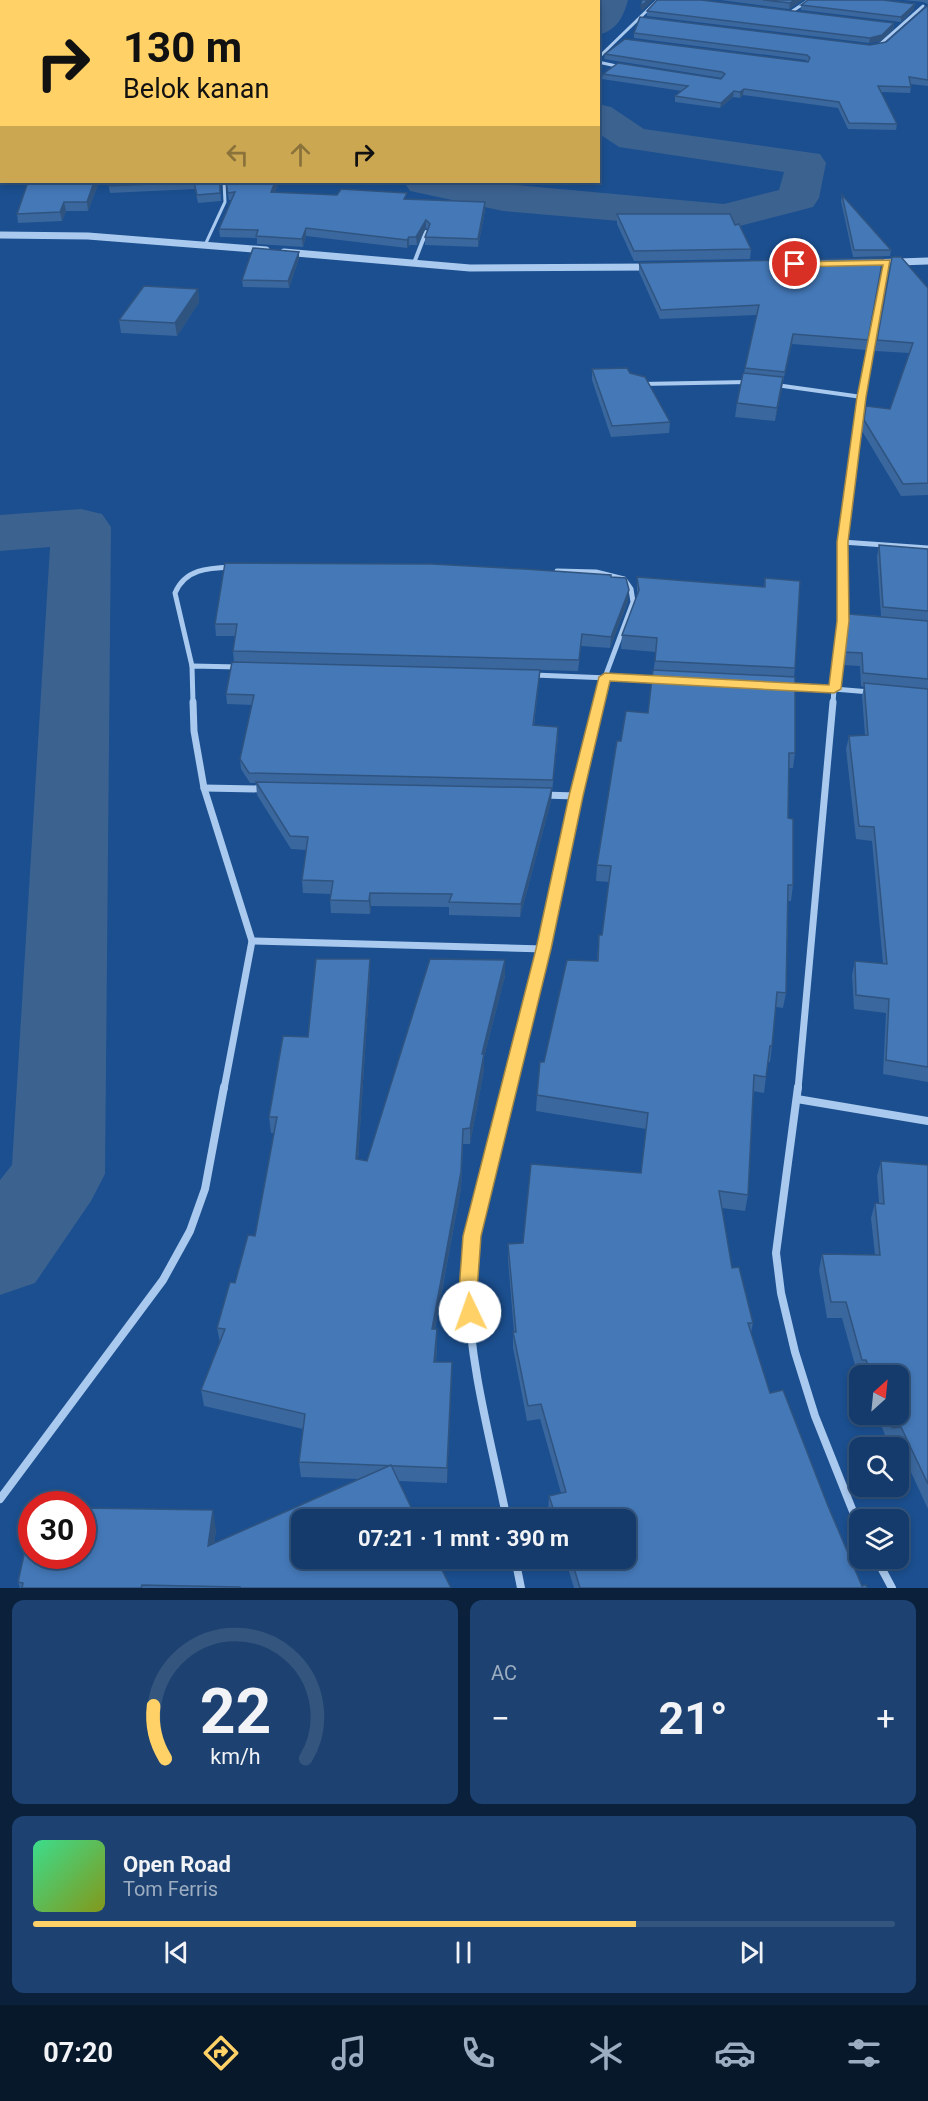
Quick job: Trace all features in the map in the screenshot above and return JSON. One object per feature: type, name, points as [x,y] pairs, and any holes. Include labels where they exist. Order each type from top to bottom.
[{"type":"street","points":[[600,58],[658,0]]},
{"type":"street","points":[[791,12],[809,0]]},
{"type":"street","points":[[912,5],[928,7]]},
{"type":"street","points":[[878,46],[923,6]]},
{"type":"street","points":[[780,10],[802,13]]},
{"type":"street","points":[[890,24],[901,26]]},
{"type":"street","points":[[600,61],[622,67]]},
{"type":"street","points":[[414,263],[426,232]]},
{"type":"street","points":[[0,235],[88,236],[510,269],[660,267]]},
{"type":"street","points":[[863,263],[928,261]]},
{"type":"street","points":[[852,1509],[815,1416],[795,1352],[776,1253],[797,1099],[834,689],[843,621],[842,542],[862,397],[887,262]]},
{"type":"street","points":[[638,384],[758,383]]},
{"type":"street","points":[[766,384],[862,397]]},
{"type":"street","points":[[842,542],[928,548]]},
{"type":"street","points":[[0,1499],[110,1356],[163,1280],[190,1231],[205,1189],[252,941],[204,788],[194,731],[192,666],[175,593],[178,582],[187,574],[210,569],[241,567]]},
{"type":"street","points":[[505,1509],[474,1356],[468,1291],[471,1247],[544,949],[576,796],[605,677],[633,602],[631,589],[624,579],[596,572],[548,571]]},
{"type":"street","points":[[843,621],[854,622]]},
{"type":"street","points":[[192,666],[251,668]]},
{"type":"street","points":[[522,675],[662,680]]},
{"type":"street","points":[[777,686],[881,693]]},
{"type":"street","points":[[204,788],[273,789]]},
{"type":"street","points":[[529,795],[576,796]]},
{"type":"street","points":[[252,941],[544,949]]},
{"type":"street","points":[[797,1099],[928,1121]]},
{"type":"street","points":[[517,1569],[521,1588]]},
{"type":"street","points":[[882,1569],[892,1588]]},
{"type":"lane","points":[[205,244],[225,202],[224,183]]},
{"type":"building","points":[[657,0],[701,0],[894,23],[882,35],[870,38],[647,11]]},
{"type":"building","points":[[763,0],[795,0],[790,3]]},
{"type":"building","points":[[808,0],[883,0],[915,4],[901,17],[801,5]]},
{"type":"building","points":[[928,5],[928,80],[909,77],[911,87],[878,86],[897,124],[849,123],[839,102],[744,89],[740,92],[734,91],[721,103],[675,96],[688,86],[603,74],[618,63],[721,79],[725,74],[605,54],[625,39],[808,62],[810,58],[807,55],[634,33],[640,17],[870,45],[886,42]]},
{"type":"building","points":[[28,183],[94,183],[87,202],[64,202],[60,212],[17,214]]},
{"type":"building","points":[[108,183],[173,183],[109,186]]},
{"type":"building","points":[[194,183],[220,183],[220,193],[197,195]]},
{"type":"building","points":[[226,183],[275,183],[271,192],[337,195],[341,189],[407,193],[404,199],[485,202],[478,239],[425,237],[430,224],[426,220],[416,237],[409,237],[407,240],[306,228],[302,239],[256,236],[258,230],[219,229],[235,192],[228,193]]},
{"type":"building","points":[[842,195],[891,250],[854,250]]},
{"type":"building","points":[[617,214],[730,214],[735,225],[739,224],[751,249],[634,251]]},
{"type":"building","points":[[253,248],[299,252],[288,281],[242,280]]},
{"type":"building","points":[[892,257],[901,257],[928,288],[928,483],[903,484],[864,420],[866,406],[890,409],[913,343],[877,340]]},
{"type":"building","points":[[883,258],[868,340],[793,334],[785,372],[745,368],[759,305],[661,310],[639,263]]},
{"type":"building","points":[[144,286],[198,289],[175,323],[119,320]]},
{"type":"building","points":[[627,368],[630,373],[645,377],[670,422],[612,426],[592,369]]},
{"type":"building","points":[[743,373],[783,377],[777,408],[737,403]]},
{"type":"building","points":[[879,545],[928,549],[928,611],[883,607]]},
{"type":"building","points":[[225,563],[432,564],[524,569],[626,578],[629,590],[611,637],[582,634],[579,660],[233,651],[237,624],[215,624]]},
{"type":"building","points":[[637,577],[765,587],[765,578],[800,581],[795,668],[655,661],[657,638],[622,635],[639,590]]},
{"type":"building","points":[[849,614],[928,621],[928,679],[863,673],[862,653],[844,652]]},
{"type":"building","points":[[232,662],[540,670],[533,725],[558,727],[553,780],[249,773],[240,759],[254,695],[226,694]]},
{"type":"building","points":[[653,670],[795,677],[795,753],[789,753],[788,818],[793,819],[793,885],[788,885],[786,993],[777,992],[772,1046],[770,1046],[766,1077],[754,1075],[748,1195],[719,1191],[732,1268],[739,1267],[753,1323],[748,1323],[770,1393],[783,1390],[849,1555],[849,1569],[855,1569],[862,1586],[866,1585],[867,1588],[580,1588],[574,1569],[636,1569],[636,1509],[553,1509],[549,1496],[566,1492],[541,1404],[528,1406],[513,1332],[516,1332],[508,1244],[523,1243],[531,1164],[641,1173],[648,1113],[537,1095],[540,1062],[544,1062],[567,960],[598,961],[599,935],[602,935],[611,866],[597,865],[617,741],[621,741],[626,711],[648,713]]},
{"type":"building","points":[[864,683],[928,689],[928,1067],[886,1060],[889,999],[856,995],[855,961],[887,964],[874,827],[859,826],[849,736],[868,735]]},
{"type":"building","points":[[256,782],[552,788],[521,904],[449,902],[452,894],[370,893],[369,901],[330,900],[333,881],[302,880],[308,837],[290,836]]},
{"type":"building","points":[[316,959],[370,959],[356,1159],[367,1161],[430,959],[505,960],[482,1054],[484,1054],[470,1128],[463,1129],[461,1172],[432,1329],[437,1329],[434,1362],[452,1362],[447,1468],[299,1462],[305,1414],[201,1390],[225,1329],[217,1328],[230,1282],[235,1283],[248,1235],[255,1236],[277,1117],[269,1117],[283,1036],[308,1037]]},
{"type":"building","points":[[881,1161],[928,1165],[928,1484],[909,1444],[909,1437],[906,1437],[901,1427],[892,1428],[891,1425],[909,1425],[909,1365],[868,1365],[866,1360],[862,1360],[846,1302],[831,1302],[822,1254],[880,1255],[875,1203],[884,1204]]},
{"type":"building","points":[[391,1465],[412,1509],[292,1509]]},
{"type":"building","points":[[96,1508],[213,1510],[208,1546],[291,1509],[291,1569],[442,1569],[451,1588],[241,1588],[142,1585],[141,1588],[22,1588],[23,1583],[18,1582],[21,1569],[96,1569]]},
{"type":"waterway","points":[[600,23],[607,16],[612,0]]},
{"type":"waterway","points":[[430,183],[503,198],[724,217],[798,198],[806,163],[633,139],[600,116]]},
{"type":"waterway","points":[[0,533],[81,527],[58,1174],[0,1254]]},
{"type":"route","points":[[470,1312],[468,1291],[472,1236],[544,949],[576,796],[605,677],[834,689],[843,621],[842,542],[862,397],[887,262],[795,264]]}]
